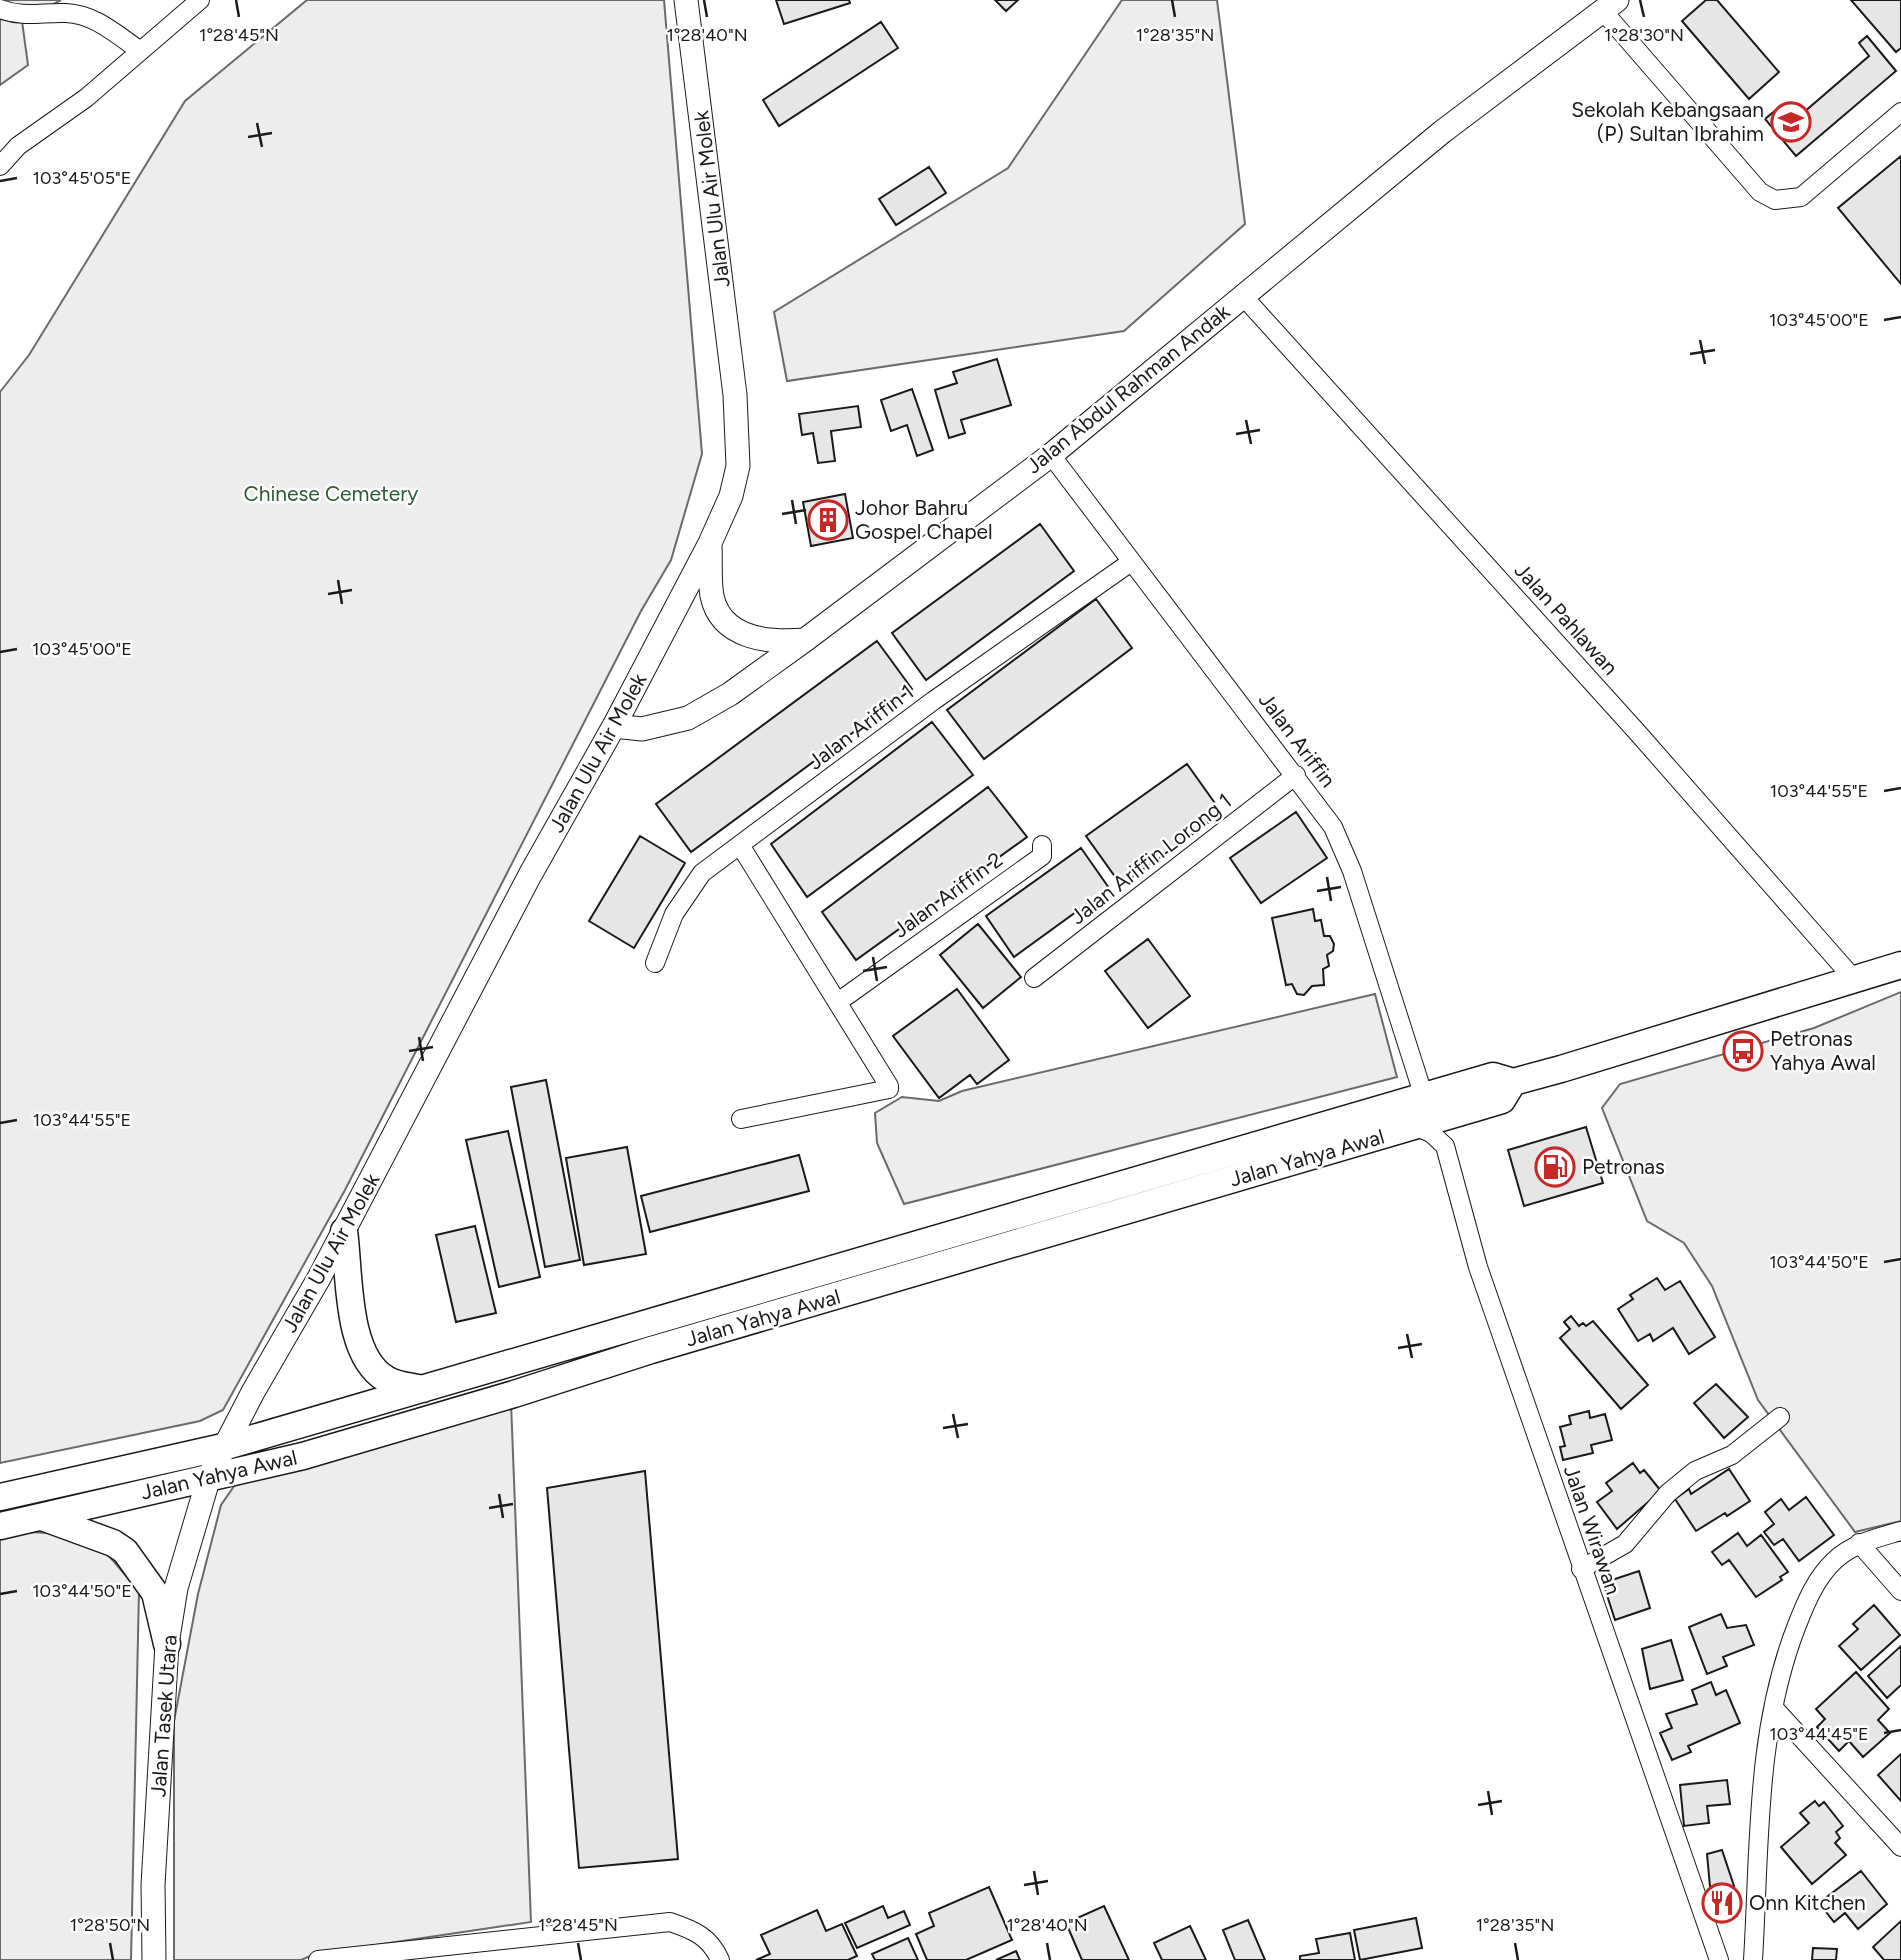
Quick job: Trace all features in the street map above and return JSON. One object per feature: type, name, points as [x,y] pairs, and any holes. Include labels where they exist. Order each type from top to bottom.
[{"type":"main road","name":"Jalan Yahya Awal","points":[[0,1497],[223,1447],[984,1222],[1493,1076],[1513,1082],[1901,965]]},
{"type":"main road","name":"Jalan Yahya Awal","points":[[0,1526],[303,1455],[514,1394],[651,1350],[1468,1111],[1502,1100],[1513,1082]]},
{"type":"main road","points":[[344,1231],[356,1334],[362,1351],[372,1368],[385,1379],[425,1389]]},
{"type":"main road","points":[[42,1517],[113,1543],[125,1551],[155,1592],[167,1644]]},
{"type":"street","points":[[0,166],[18,146],[86,97],[200,0]]},
{"type":"street","name":"Jalan Ulu Air Molek","points":[[209,1477],[223,1447],[344,1231],[530,875],[614,726],[710,543],[731,495],[738,466],[736,395],[687,0]]},
{"type":"street","points":[[1610,6],[1760,192],[1775,200],[1801,197],[1901,112]]},
{"type":"street","name":"Jalan Abdul Rahman Andak","points":[[614,726],[642,729],[688,718],[730,694],[805,640],[1051,455],[1469,110],[1610,6]]},
{"type":"street","points":[[0,9],[14,14],[65,13],[91,18],[139,50]]},
{"type":"street","name":"Jalan Pahlawan","points":[[1242,295],[1637,732],[1853,978]]},
{"type":"street","name":"Jalan Ariffin","points":[[1051,455],[1333,827],[1352,871],[1424,1097]]},
{"type":"street","points":[[710,543],[711,594],[718,614],[738,632],[757,639],[779,642],[805,640]]},
{"type":"street","name":"Jalan Ariffin 1","points":[[655,962],[674,914],[702,873],[933,701],[1131,562]]},
{"type":"street","name":"Jalan Ariffin Lorong 1","points":[[1034,978],[1296,775]]},
{"type":"street","points":[[740,845],[889,1083],[888,1089],[741,1119]]},
{"type":"street","name":"Jalan Ariffin 2","points":[[838,1002],[1042,856],[1042,845]]},
{"type":"street","points":[[1415,1126],[1431,1133],[1445,1146],[1453,1129],[1468,1111]]},
{"type":"street","name":"Jalan Wirawan","points":[[1445,1146],[1478,1267],[1719,1960]]},
{"type":"street","points":[[1581,1569],[1625,1544],[1668,1493],[1695,1471],[1732,1455],[1780,1417]]},
{"type":"street","name":"Jalan Tasek Utara","points":[[154,1960],[153,1885],[167,1644],[176,1588],[209,1477]]},
{"type":"street","points":[[1751,1958],[1760,1781],[1785,1657],[1810,1592],[1833,1561],[1859,1543],[1901,1531]]},
{"type":"street","points":[[1859,1543],[1901,1591]]},
{"type":"street","points":[[1774,1708],[1901,1847]]},
{"type":"street","points":[[318,1960],[670,1922],[697,1931],[715,1948],[720,1960]]},
{"type":"shaded area","points":[[0,0],[61,0],[22,21],[28,65],[0,85]]},
{"type":"shaded area","name":"Chinese Cemetery","points":[[307,0],[664,0],[702,454],[671,560],[641,611],[345,1190],[223,1410],[200,1421],[0,1463],[0,392],[29,355],[185,101]]},
{"type":"shaded area","points":[[1122,0],[1217,0],[1245,224],[1124,331],[787,381],[774,312],[1008,168]]},
{"type":"shaded area","points":[[1901,992],[1901,1521],[1855,1532],[1758,1400],[1712,1286],[1684,1243],[1647,1221],[1602,1108],[1620,1084],[1814,1028]]},
{"type":"shaded area","points":[[1375,994],[1397,1077],[904,1204],[877,1143],[875,1113],[902,1097],[939,1101],[962,1091]]},
{"type":"shaded area","points":[[511,1402],[531,1922],[315,1954],[301,1960],[174,1960],[174,1721],[198,1594],[221,1505],[239,1479]]},
{"type":"shaded area","points":[[32,1532],[92,1536],[139,1591],[131,1960],[0,1960],[0,1537]]},
{"type":"building","points":[[776,0],[849,0],[850,3],[784,24]]},
{"type":"building","points":[[995,0],[1018,0],[1006,11]]},
{"type":"building","points":[[1706,0],[1717,0],[1779,72],[1749,99],[1682,21]]},
{"type":"building","points":[[1851,0],[1901,0],[1901,48],[1896,52]]},
{"type":"building","points":[[881,22],[898,48],[779,126],[763,100]]},
{"type":"building","points":[[1867,36],[1896,71],[1796,156],[1765,119],[1776,110],[1789,125],[1869,56],[1859,43]]},
{"type":"building","points":[[1901,156],[1901,284],[1838,208]]},
{"type":"building","points":[[929,167],[946,193],[896,225],[879,199]]},
{"type":"building","points":[[997,359],[1011,405],[961,420],[965,433],[949,438],[935,390],[957,383],[953,372]]},
{"type":"building","points":[[912,389],[933,450],[917,456],[907,425],[891,431],[881,400]]},
{"type":"building","points":[[858,406],[861,427],[831,431],[835,461],[818,463],[813,433],[802,435],[799,414]]},
{"type":"building","name":"Johor Bahru Gospel Chapel","points":[[845,494],[853,538],[811,546],[803,502]]},
{"type":"building","points":[[1040,524],[1074,571],[926,680],[892,633]]},
{"type":"building","points":[[1096,599],[1132,648],[984,759],[947,710]]},
{"type":"building","points":[[877,641],[912,689],[691,852],[656,804]]},
{"type":"building","points":[[932,722],[973,775],[807,897],[771,844]]},
{"type":"building","points":[[1187,764],[1222,813],[1121,885],[1086,836]]},
{"type":"building","points":[[988,787],[1027,837],[856,960],[822,912]]},
{"type":"building","points":[[1296,812],[1327,858],[1261,903],[1230,858]]},
{"type":"building","points":[[640,836],[685,863],[634,948],[589,921]]},
{"type":"building","points":[[1081,848],[1109,888],[1014,957],[986,916]]},
{"type":"building","points":[[1313,909],[1315,921],[1321,920],[1324,936],[1330,936],[1334,944],[1333,951],[1327,955],[1329,966],[1323,969],[1324,985],[1312,986],[1304,995],[1297,994],[1292,984],[1286,985],[1272,918]]},
{"type":"building","points":[[978,924],[1021,977],[983,1008],[940,955]]},
{"type":"building","points":[[1148,939],[1190,996],[1148,1028],[1105,971]]},
{"type":"building","points":[[957,989],[1009,1060],[977,1084],[970,1075],[939,1098],[893,1036]]},
{"type":"building","points":[[546,1080],[580,1260],[545,1267],[511,1087]]},
{"type":"building","name":"Petronas","points":[[1586,1127],[1603,1183],[1524,1206],[1508,1150]]},
{"type":"building","points":[[508,1131],[540,1277],[499,1287],[466,1140]]},
{"type":"building","points":[[627,1147],[646,1254],[584,1265],[566,1158]]},
{"type":"building","points":[[799,1155],[809,1191],[650,1232],[641,1196]]},
{"type":"building","points":[[475,1226],[496,1313],[456,1322],[436,1235]]},
{"type":"building","points":[[1657,1278],[1665,1290],[1680,1281],[1715,1337],[1689,1354],[1673,1328],[1653,1341],[1650,1334],[1638,1341],[1618,1309],[1633,1299],[1630,1295]]},
{"type":"building","points":[[1571,1316],[1579,1326],[1583,1323],[1586,1326],[1593,1321],[1648,1385],[1621,1409],[1560,1338],[1570,1329],[1564,1322]]},
{"type":"building","points":[[1716,1384],[1748,1417],[1724,1438],[1694,1403]]},
{"type":"building","points":[[1589,1411],[1590,1418],[1605,1414],[1612,1440],[1591,1445],[1593,1453],[1563,1460],[1560,1447],[1565,1446],[1560,1427],[1571,1424],[1569,1416]]},
{"type":"building","points":[[1633,1463],[1640,1473],[1644,1470],[1661,1491],[1617,1529],[1597,1502],[1612,1491],[1606,1483]]},
{"type":"building","points":[[1729,1469],[1750,1501],[1696,1531],[1675,1499],[1689,1489],[1691,1494]]},
{"type":"building","points":[[645,1471],[678,1859],[579,1868],[547,1488]]},
{"type":"building","points":[[1806,1497],[1834,1535],[1799,1561],[1783,1539],[1774,1545],[1764,1532],[1774,1524],[1765,1512],[1781,1499],[1789,1510]]},
{"type":"building","points":[[1738,1533],[1747,1546],[1761,1535],[1788,1572],[1780,1577],[1782,1580],[1756,1597],[1729,1560],[1722,1565],[1712,1552]]},
{"type":"building","points":[[1639,1571],[1650,1608],[1615,1620],[1603,1583]]},
{"type":"building","points":[[1874,1605],[1900,1635],[1861,1670],[1839,1646],[1858,1629],[1853,1624]]},
{"type":"building","points":[[1721,1614],[1727,1628],[1746,1625],[1754,1645],[1723,1657],[1727,1666],[1707,1674],[1689,1627]]},
{"type":"building","points":[[1671,1640],[1683,1680],[1650,1689],[1642,1649]]},
{"type":"building","points":[[1901,1646],[1901,1685],[1887,1698],[1868,1676]]},
{"type":"building","points":[[1856,1672],[1889,1709],[1878,1720],[1890,1733],[1863,1757],[1849,1741],[1839,1751],[1817,1727],[1825,1719],[1816,1709]]},
{"type":"building","points":[[1711,1682],[1716,1695],[1726,1690],[1740,1723],[1688,1746],[1691,1752],[1672,1760],[1660,1733],[1672,1728],[1666,1714],[1697,1704],[1692,1690]]},
{"type":"building","points":[[1901,1754],[1901,1801],[1878,1775]]},
{"type":"building","points":[[1727,1780],[1730,1804],[1707,1806],[1709,1823],[1684,1826],[1680,1785]]},
{"type":"building","points":[[1815,1801],[1819,1806],[1824,1802],[1843,1826],[1836,1832],[1840,1838],[1835,1843],[1846,1855],[1812,1884],[1781,1847],[1809,1823],[1800,1813]]},
{"type":"building","points":[[1722,1850],[1734,1886],[1737,1916],[1713,1919],[1707,1854]]},
{"type":"building","points":[[1861,1871],[1887,1904],[1858,1929],[1845,1913],[1834,1922],[1819,1903]]},
{"type":"building","points":[[989,1887],[1012,1940],[966,1960],[927,1960],[916,1934],[934,1926],[929,1913]]},
{"type":"building","points":[[883,1906],[888,1918],[904,1911],[910,1925],[857,1948],[845,1923]]},
{"type":"building","points":[[1104,1906],[1129,1960],[1082,1960],[1066,1923]]},
{"type":"building","points":[[817,1910],[826,1931],[842,1924],[857,1956],[848,1960],[756,1960],[770,1954],[761,1935]]},
{"type":"building","points":[[1416,1918],[1422,1948],[1360,1960],[1354,1930]]},
{"type":"building","points":[[1248,1920],[1265,1960],[1235,1960],[1223,1930]]},
{"type":"building","points":[[1901,1921],[1901,1960],[1884,1960],[1873,1947]]},
{"type":"building","points":[[1190,1926],[1206,1960],[1162,1960],[1154,1943]]},
{"type":"building","points":[[1350,1933],[1355,1960],[1300,1960],[1300,1956],[1319,1953],[1316,1939]]},
{"type":"building","points":[[908,1938],[918,1960],[875,1960],[872,1954]]},
{"type":"building","points":[[1813,1948],[1837,1949],[1836,1960],[1812,1960]]},
{"type":"building","points":[[1016,1951],[1020,1960],[996,1960]]},
{"type":"place","name":"Sekolah Kebangsaan (P) Sultan Ibrahim","points":[[1791,122]]},
{"type":"place","name":"Johor Bahru Gospel Chapel","points":[[828,520]]},
{"type":"place","name":"Petronas Yahya Awal","points":[[1743,1051]]},
{"type":"place","name":"Petronas","points":[[1555,1167]]},
{"type":"place","name":"Onn Kitchen","points":[[1722,1903]]}]
